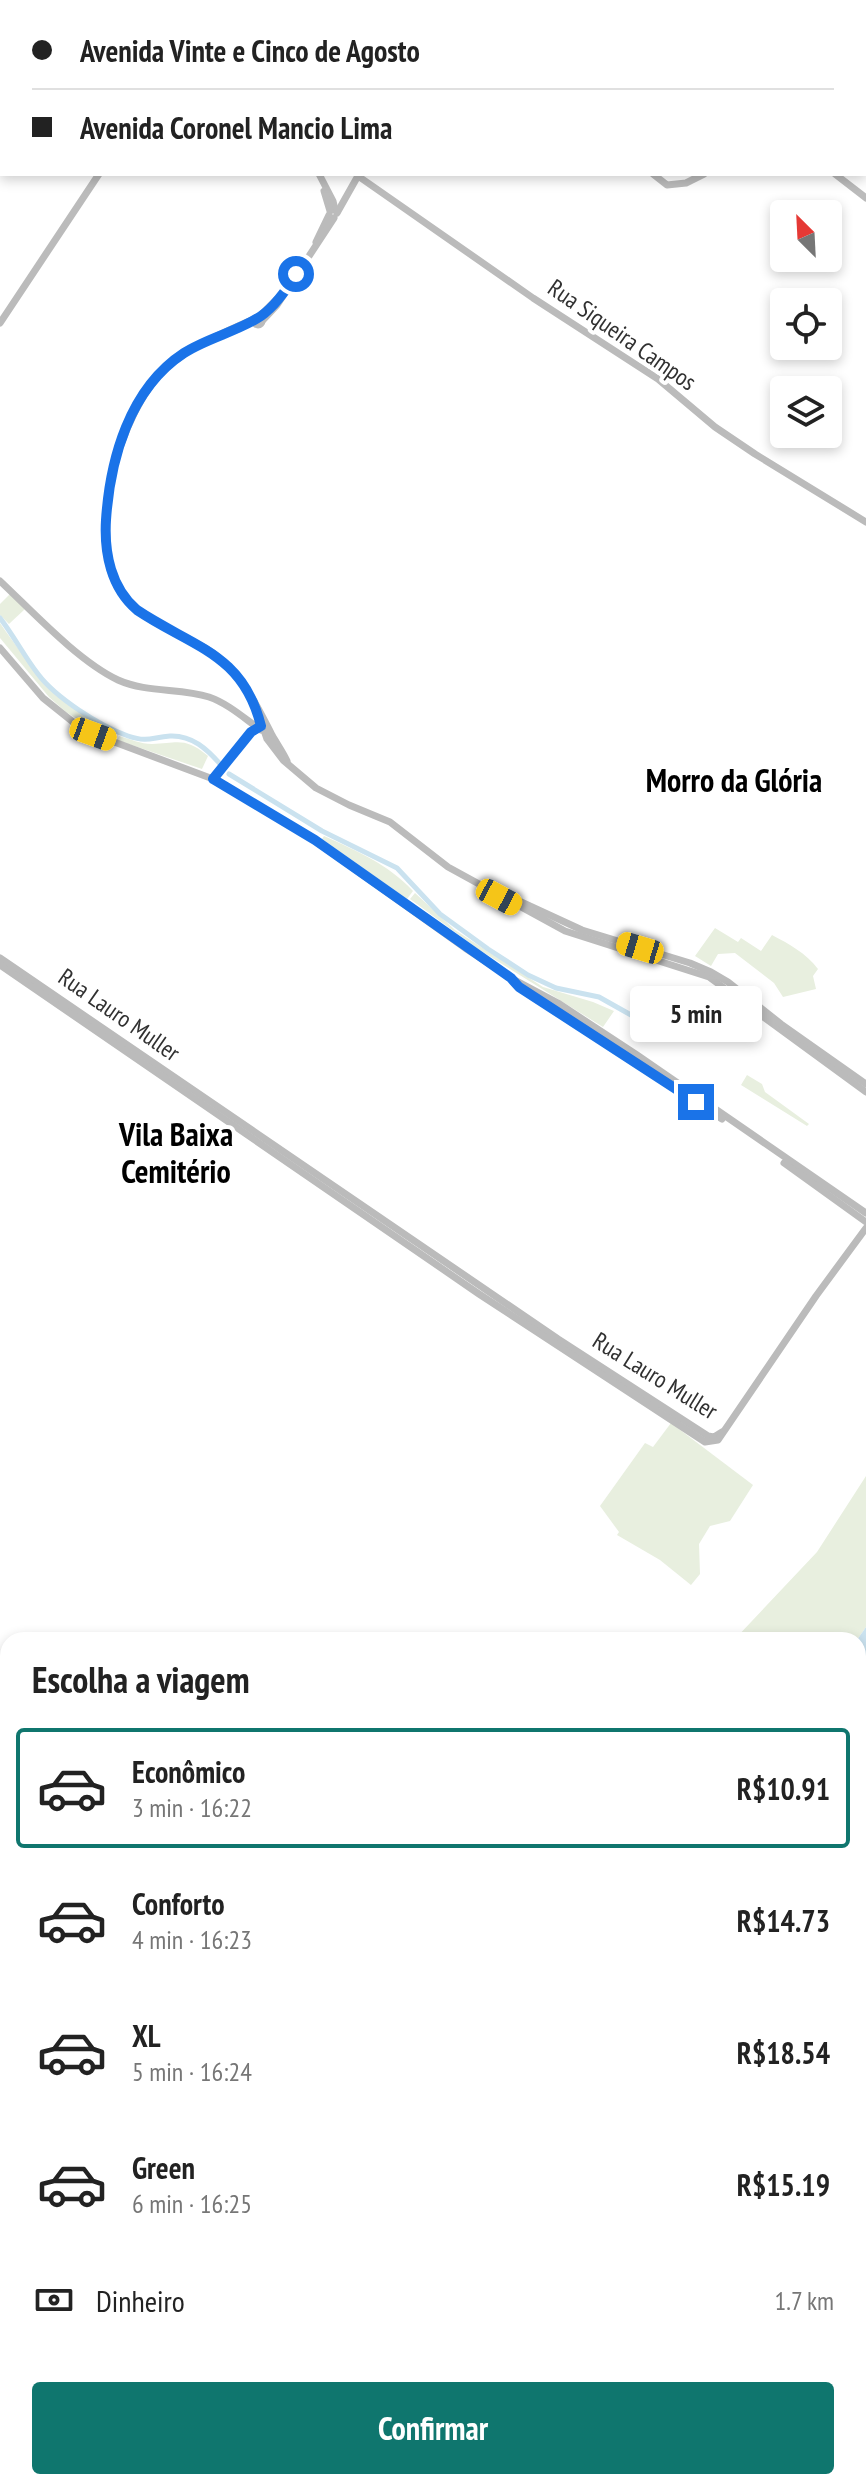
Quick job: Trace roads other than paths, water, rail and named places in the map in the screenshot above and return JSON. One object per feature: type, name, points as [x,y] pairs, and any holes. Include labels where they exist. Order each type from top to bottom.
[{"type":"main road","points":[[0,323],[98,176]]},
{"type":"main road","points":[[319,176],[327,188],[333,214]]},
{"type":"main road","points":[[319,176],[333,214]]},
{"type":"main road","points":[[358,176],[282,295],[258,320],[182,354],[156,379],[140,403],[122,434],[111,471],[107,543],[115,582],[128,602],[153,621],[215,654],[231,668],[254,701],[262,728],[287,763],[316,788],[390,822],[448,867],[565,931],[711,972],[866,1084]]},
{"type":"main road","name":"Rua Siqueira Campos","points":[[360,176],[533,298],[649,373],[715,427],[866,522]]},
{"type":"main road","points":[[656,176],[667,185],[686,183],[700,176]]},
{"type":"main road","points":[[838,176],[866,198]]},
{"type":"main road","points":[[327,188],[337,193],[348,192]]},
{"type":"main road","points":[[0,581],[107,674],[135,686],[213,698],[262,728]]},
{"type":"main road","points":[[0,648],[43,698],[84,729],[213,779],[308,835],[511,978],[558,1003],[866,1213]]},
{"type":"main road","points":[[213,779],[262,728]]},
{"type":"main road","points":[[614,943],[709,977],[866,1092]]},
{"type":"main road","name":"Rua Lauro Muller","points":[[0,958],[549,1341],[705,1442],[718,1440],[865,1225]]},
{"type":"main road","name":"Rua Lauro Muller","points":[[0,965],[122,1045]]},
{"type":"main road","points":[[511,978],[519,987],[717,1116],[865,1225]]},
{"type":"waterway","points":[[0,618],[38,674],[79,710],[135,738],[185,738],[205,749],[221,765]]},
{"type":"waterway","points":[[229,774],[322,831],[397,868],[440,914],[528,975],[556,988],[599,997],[631,1015]]},
{"type":"district","name":"Morro da Glória","points":[[734,781]]},
{"type":"district","name":"Vila Baixa Cemitério","points":[[176,1154]]}]
